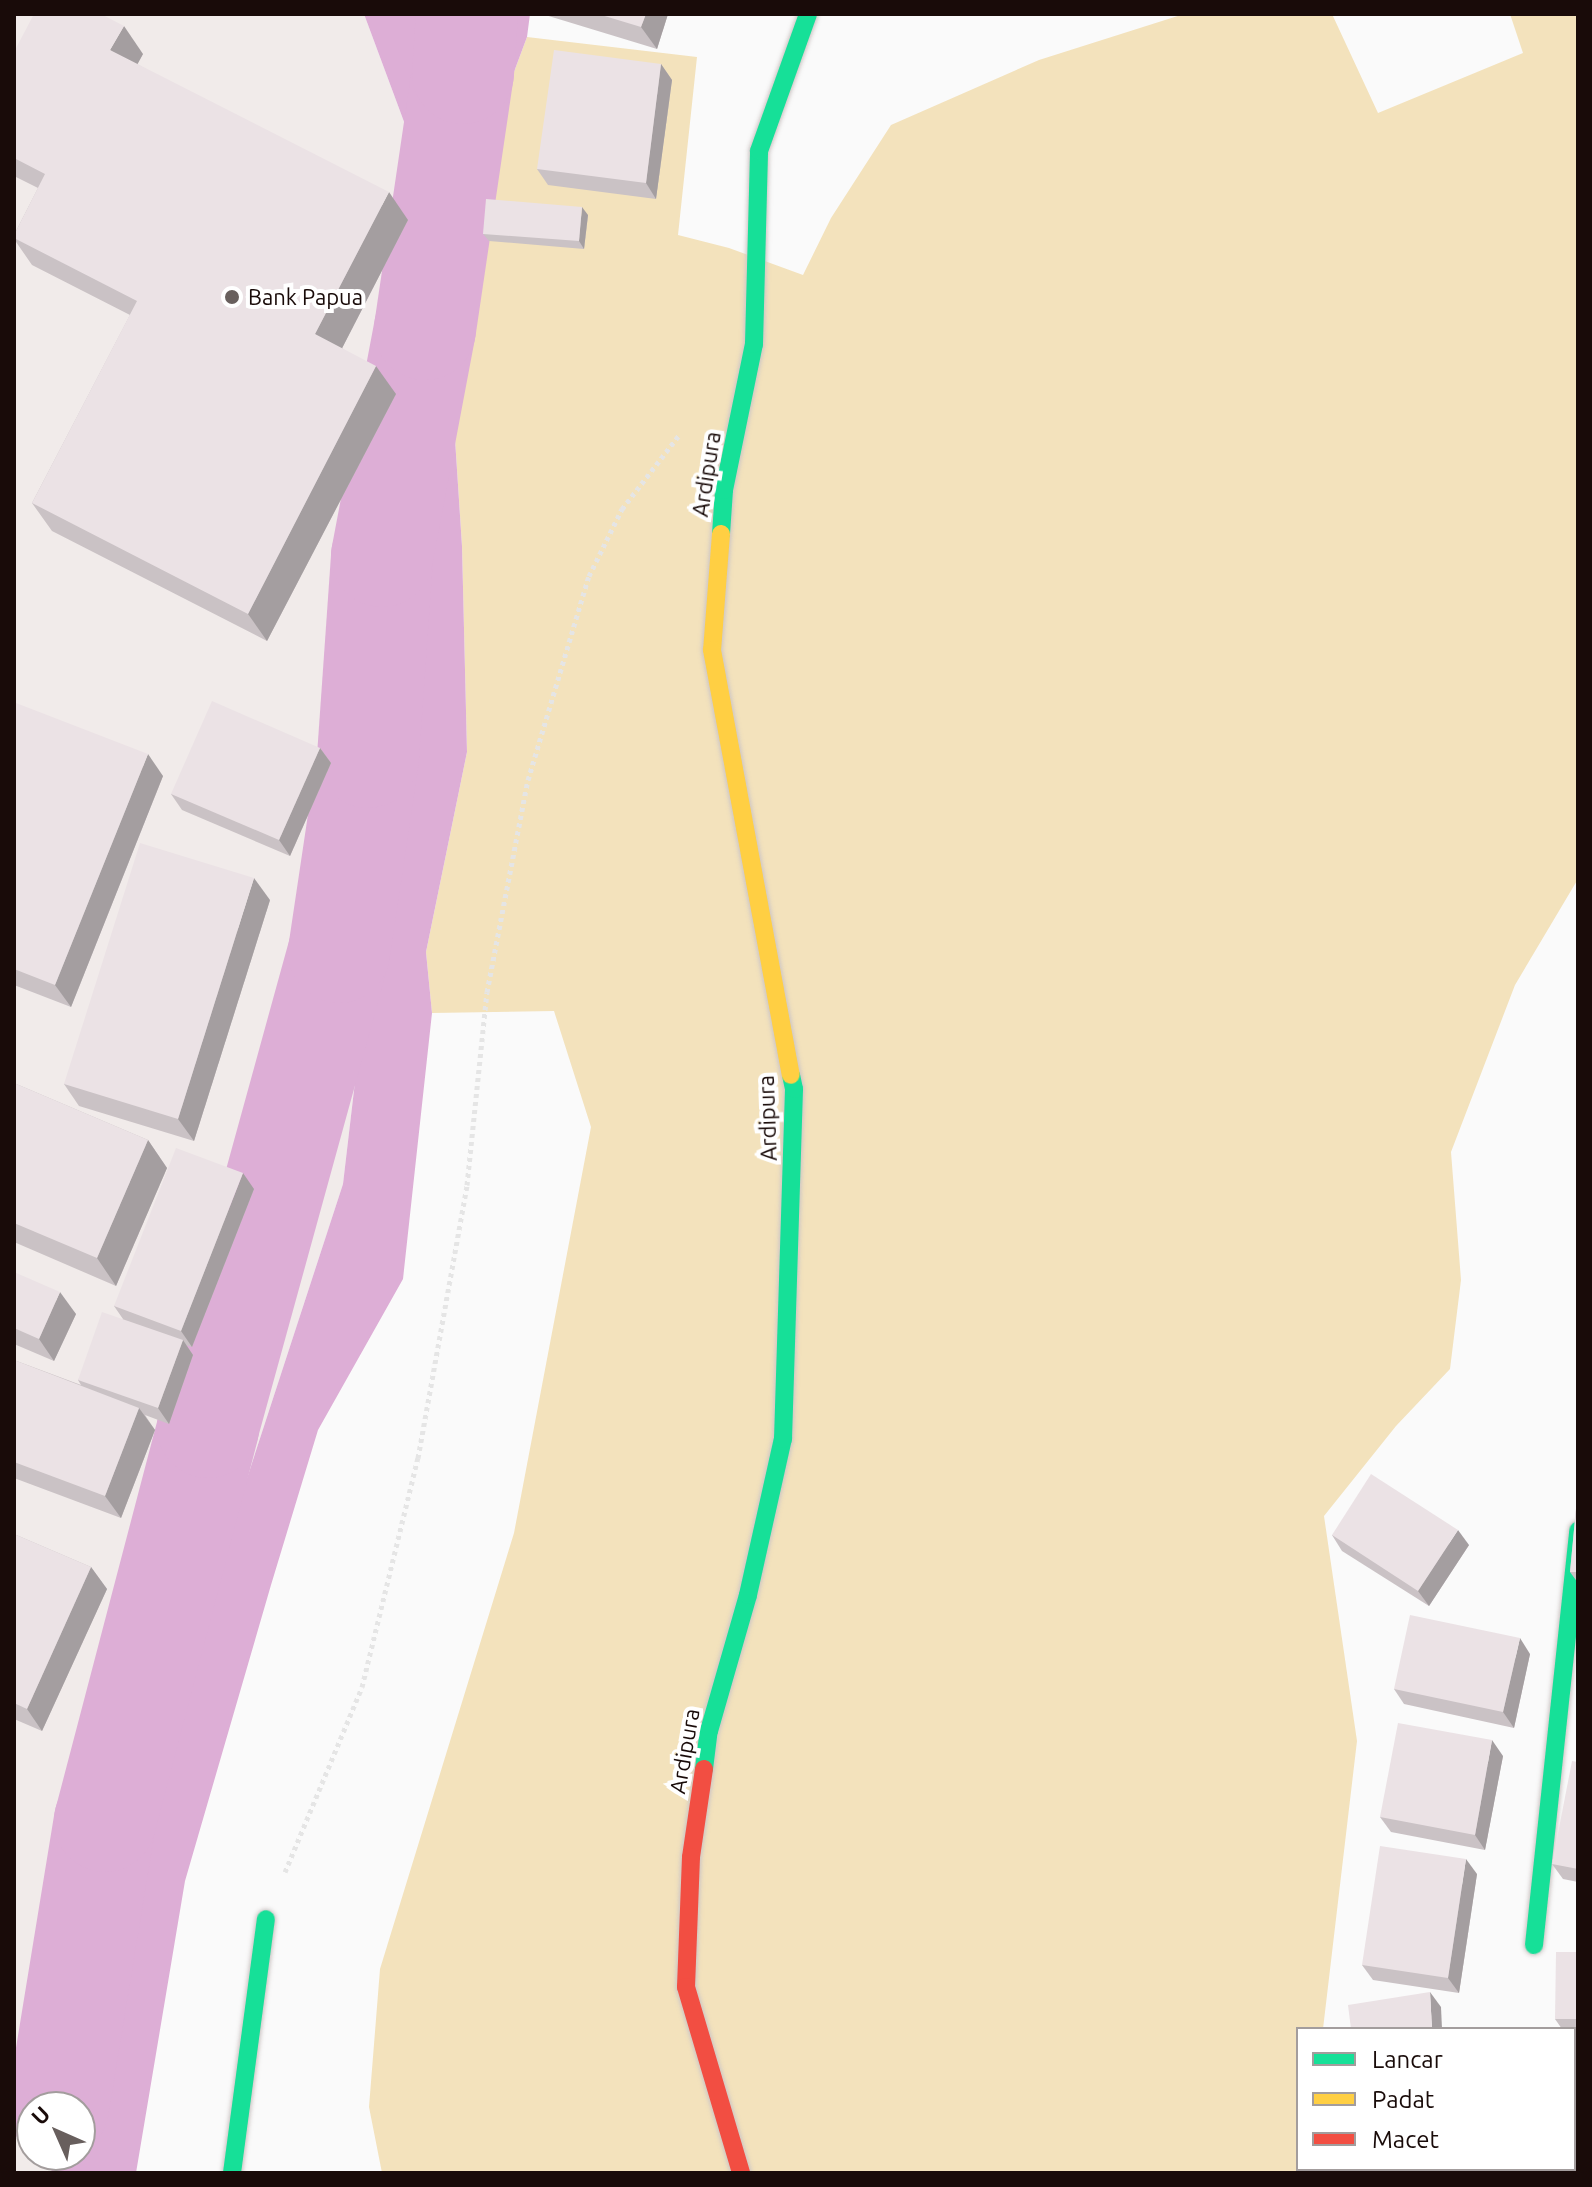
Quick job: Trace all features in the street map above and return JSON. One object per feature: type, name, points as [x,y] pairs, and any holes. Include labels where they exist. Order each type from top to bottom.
[{"type":"street","name":"Ardipura","points":[[741,2173],[686,1987],[691,1857],[709,1731],[748,1595],[783,1439],[794,1089],[712,650],[724,490],[754,344],[759,151],[808,14]]},
{"type":"street","points":[[1534,1945],[1578,1530]]},
{"type":"street","points":[[232,2173],[266,1919]]},
{"type":"path","points":[[266,1919],[362,1687],[418,1458],[467,1185],[487,992],[528,780],[589,576],[622,509],[690,422]]},
{"type":"shaded area","points":[[14,14],[364,14],[426,181],[415,570],[343,1184],[190,1653],[64,2071],[61,2091],[16,2091],[16,2171],[51,2173],[14,2173]]},
{"type":"shaded area","points":[[364,14],[530,14],[527,37],[499,112],[459,282],[455,439],[462,546],[467,752],[426,952],[432,1013],[403,1279],[318,1430],[271,1585],[185,1881],[136,2173],[51,2173],[96,2171],[96,2091],[61,2091],[64,2071],[190,1653],[343,1184],[415,570],[426,181]]},
{"type":"shaded area","points":[[1184,14],[1332,14],[1378,113],[1523,53],[1510,14],[1578,14],[1578,879],[1515,985],[1451,1152],[1461,1280],[1450,1369],[1396,1426],[1324,1516],[1357,1741],[1323,2027],[1296,2027],[1296,2171],[1308,2173],[382,2173],[369,2107],[380,1969],[514,1533],[591,1127],[554,1011],[432,1013],[426,952],[467,752],[462,546],[455,439],[459,282],[499,112],[527,37],[697,57],[678,235],[729,248],[803,275],[831,218],[891,125],[1039,60]]},
{"type":"building","name":"Bank Papua","points":[[34,14],[101,14],[124,26],[110,50],[389,192],[315,334],[376,366],[248,614],[32,503],[137,301],[14,238],[45,174],[14,158],[14,52]]},
{"type":"building","points":[[598,14],[646,14],[641,27]]},
{"type":"building","points":[[554,50],[661,64],[646,183],[537,169]]},
{"type":"building","points":[[486,199],[582,207],[579,241],[483,234]]},
{"type":"building","points":[[212,701],[320,748],[279,840],[171,794]]},
{"type":"building","points":[[16,703],[148,754],[55,985],[14,969]]},
{"type":"building","points":[[140,843],[254,878],[178,1119],[64,1084]]},
{"type":"building","points":[[14,1083],[148,1140],[97,1258],[14,1223]]},
{"type":"building","points":[[176,1148],[243,1173],[181,1331],[114,1306]]},
{"type":"building","points":[[14,1272],[60,1292],[39,1339],[14,1328]]},
{"type":"building","points":[[102,1312],[183,1340],[158,1408],[78,1380]]},
{"type":"building","points":[[14,1360],[139,1408],[105,1496],[14,1462]]},
{"type":"building","points":[[1371,1474],[1458,1530],[1418,1591],[1332,1535]]},
{"type":"building","points":[[1578,1488],[1578,1572],[1570,1572]]},
{"type":"building","points":[[14,1534],[91,1567],[27,1709],[14,1703]]},
{"type":"building","points":[[1410,1615],[1520,1638],[1503,1712],[1394,1689]]},
{"type":"building","points":[[1398,1723],[1492,1740],[1475,1835],[1380,1817]]},
{"type":"building","points":[[1572,1761],[1578,1762],[1578,1869],[1552,1864]]},
{"type":"building","points":[[1380,1846],[1466,1859],[1448,1978],[1362,1965]]},
{"type":"building","points":[[1556,1952],[1578,1952],[1578,2019],[1555,2019]]},
{"type":"building","points":[[1430,1992],[1432,2027],[1351,2027],[1348,2005]]},
{"type":"waterway","points":[[61,2091],[105,1821],[208,1427],[339,952],[368,757],[382,556],[425,329],[463,73],[467,14]]},
{"type":"traffic: fast","points":[[721,534],[724,490],[754,344],[759,151],[808,14]]},
{"type":"traffic: fast","points":[[704,1769],[709,1731],[748,1595],[783,1439],[794,1089],[791,1075]]},
{"type":"traffic: fast","points":[[1534,1945],[1578,1530]]},
{"type":"traffic: fast","points":[[232,2173],[266,1919]]},
{"type":"traffic: slow","points":[[721,534],[712,650],[791,1075]]},
{"type":"traffic: jam","points":[[704,1769],[691,1857],[686,1987],[741,2173]]},
{"type":"place","name":"Bank Papua","points":[[232,297]]}]
